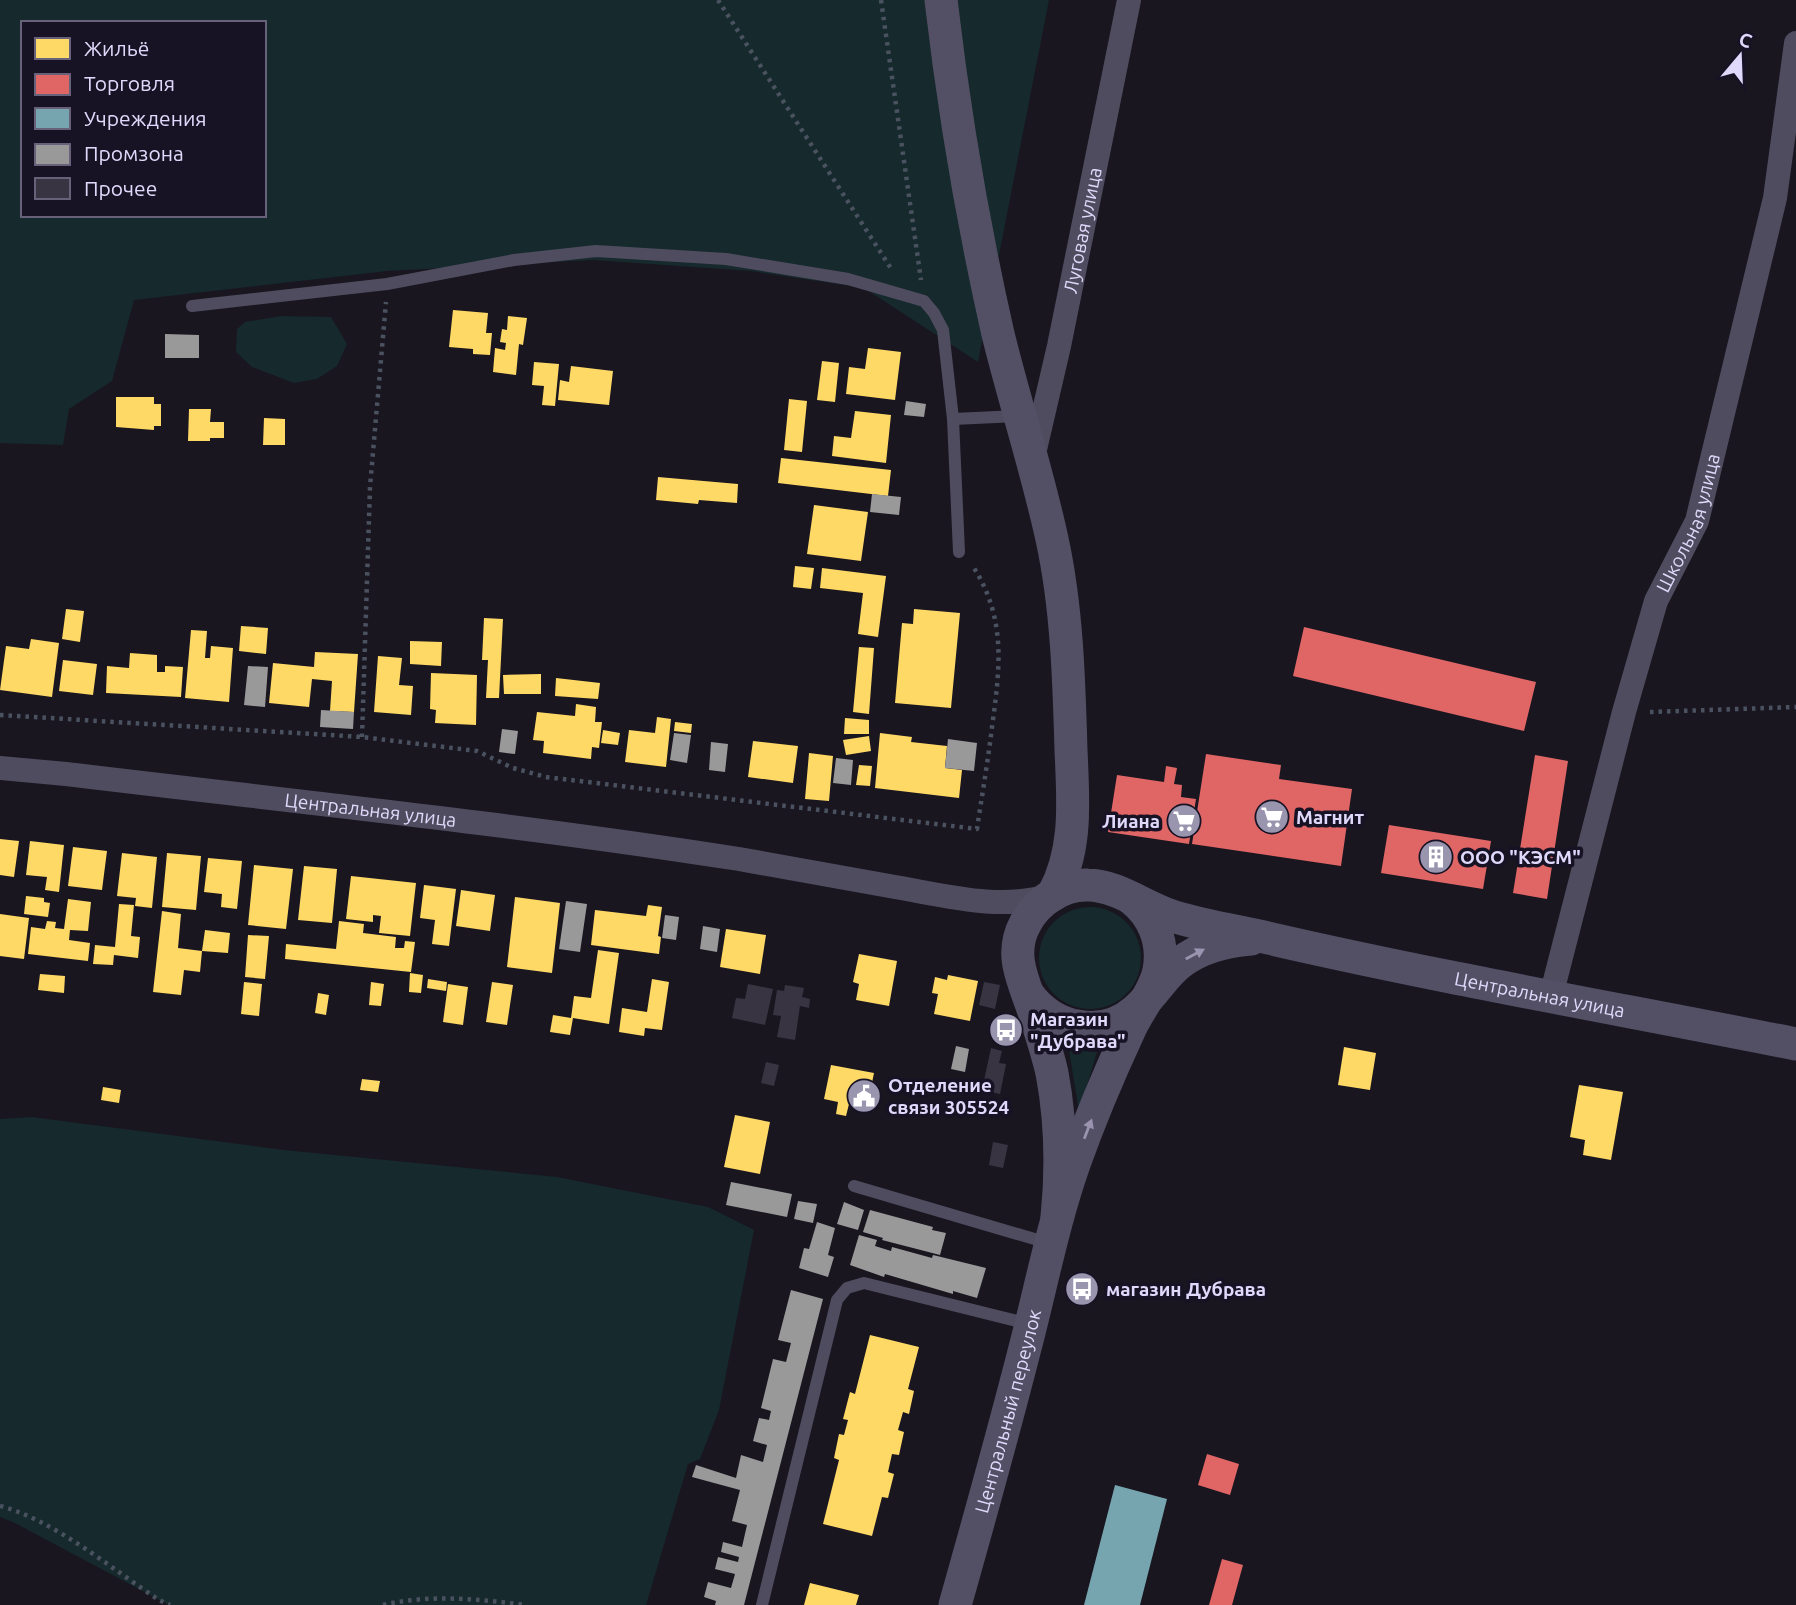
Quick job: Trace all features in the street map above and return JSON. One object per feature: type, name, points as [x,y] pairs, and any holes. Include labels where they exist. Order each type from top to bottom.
[{"type":"main road","points":[[940,0],[954,111],[998,334],[1053,542],[1062,609],[1069,688],[1073,810],[1071,848],[1064,875],[1053,895]]},
{"type":"main road","points":[[1054,1230],[1108,1076],[1159,972],[1159,941],[1146,913],[1135,901],[1111,885],[1093,865],[1083,844],[1073,810]]},
{"type":"main road","points":[[1054,1230],[1060,1183],[1060,1131],[1051,1071],[1018,965],[1017,951],[1019,937],[1032,912],[1053,895],[1086,884],[1106,887],[1174,917],[1284,942]]},
{"type":"main road","points":[[1027,993],[1046,1014],[1058,1021],[1085,1028],[1113,1024],[1137,1010],[1162,978],[1182,961],[1205,948],[1231,940],[1258,938],[1284,942]]},
{"type":"main road","name":"Центральная улица","points":[[1284,942],[1796,1044]]},
{"type":"main road","name":"Центральный переулок","points":[[956,1605],[1054,1230]]},
{"type":"street","name":"Луговая улица","points":[[1033,459],[1062,332],[1129,0]]},
{"type":"street","name":"Школьная улица","points":[[1550,996],[1624,712],[1656,601],[1697,521],[1774,198],[1796,43]]},
{"type":"street","name":"Центральная улица","points":[[0,768],[541,831],[740,860],[968,900]]},
{"type":"street","points":[[968,900],[1014,902],[1038,900],[1053,895]]},
{"type":"street","points":[[968,900],[989,909],[1003,920],[1012,934],[1017,951]]},
{"type":"lane","points":[[192,306],[387,284],[514,260],[596,251],[726,259],[848,279],[925,301],[943,330],[953,419],[960,552]]},
{"type":"lane","points":[[953,419],[1020,416]]},
{"type":"lane","points":[[853,1186],[1054,1230]]},
{"type":"lane","points":[[762,1605],[837,1300],[847,1288],[864,1283],[1031,1325]]},
{"type":"path","points":[[718,0],[909,296]]},
{"type":"path","points":[[881,0],[925,301]]},
{"type":"path","points":[[362,737],[370,486],[387,284]]},
{"type":"path","points":[[0,715],[362,737],[477,751],[513,768],[546,777],[976,829],[1000,667],[995,619],[986,589],[973,566],[960,552]]},
{"type":"path","points":[[1624,712],[1796,707]]},
{"type":"path","points":[[0,1506],[16,1510],[57,1532],[170,1605]]},
{"type":"path","points":[[383,1605],[422,1598],[526,1605]]},
{"type":"green space","points":[[0,0],[1049,0],[978,362],[864,288],[751,271],[593,260],[387,271],[134,300],[112,381],[69,409],[63,445],[0,443]]},
{"type":"green space","points":[[281,316],[331,317],[347,344],[337,366],[317,379],[294,383],[252,367],[236,352],[237,329],[245,322]]},
{"type":"green space","points":[[1090,907],[1109,911],[1126,922],[1137,939],[1141,958],[1137,977],[1126,994],[1109,1005],[1090,1009],[1071,1005],[1054,994],[1043,977],[1039,958],[1043,939],[1054,922],[1071,911]]},
{"type":"green space","points":[[1069,1050],[1097,1052],[1079,1112]]},
{"type":"green space","points":[[32,1117],[284,1150],[557,1177],[708,1207],[754,1230],[719,1410],[700,1459],[688,1464],[646,1605],[169,1605],[0,1517],[0,1119]]},
{"type":"building: Жильё","points":[[453,310],[488,313],[486,333],[492,333],[490,355],[473,354],[473,349],[449,347]]},
{"type":"building: Жильё","points":[[508,316],[527,318],[523,345],[519,344],[516,375],[493,372],[495,348],[505,350],[506,343],[500,342],[502,329],[507,330]]},
{"type":"building: Жильё","points":[[868,348],[901,352],[895,400],[846,394],[849,367],[865,369]]},
{"type":"building: Жильё","points":[[822,361],[839,363],[835,402],[817,400]]},
{"type":"building: Жильё","points":[[534,362],[559,364],[555,406],[542,405],[544,386],[532,385]]},
{"type":"building: Жильё","points":[[571,366],[613,371],[609,405],[558,400],[560,380],[569,382]]},
{"type":"building: Жильё","points":[[116,397],[154,397],[154,404],[161,404],[161,426],[154,426],[154,430],[116,427]]},
{"type":"building: Жильё","points":[[789,399],[807,401],[802,452],[784,450]]},
{"type":"building: Жильё","points":[[189,409],[211,409],[210,422],[224,422],[224,438],[188,441]]},
{"type":"building: Жильё","points":[[855,411],[891,415],[886,463],[832,456],[834,436],[851,438]]},
{"type":"building: Жильё","points":[[264,418],[285,419],[285,445],[263,445]]},
{"type":"building: Жильё","points":[[781,458],[891,470],[888,496],[778,483]]},
{"type":"building: Жильё","points":[[658,477],[738,484],[737,503],[699,500],[698,504],[656,500]]},
{"type":"building: Жильё","points":[[814,505],[868,512],[861,561],[807,554]]},
{"type":"building: Жильё","points":[[795,566],[814,568],[811,589],[793,587]]},
{"type":"building: Жильё","points":[[822,568],[886,576],[878,637],[858,634],[863,593],[820,588]]},
{"type":"building: Жильё","points":[[66,609],[84,611],[80,642],[62,639]]},
{"type":"building: Жильё","points":[[914,609],[960,613],[951,708],[895,703],[902,623],[913,624]]},
{"type":"building: Жильё","points":[[484,618],[503,619],[499,698],[486,698],[488,660],[482,660]]},
{"type":"building: Жильё","points":[[241,626],[268,628],[266,654],[239,651]]},
{"type":"building: Жильё","points":[[191,630],[207,631],[205,658],[210,658],[211,646],[233,648],[229,702],[185,698]]},
{"type":"building: Жильё","points":[[31,639],[59,643],[52,697],[0,690],[6,646],[29,649]]},
{"type":"building: Жильё","points":[[410,641],[442,642],[441,666],[410,664]]},
{"type":"building: Жильё","points":[[859,647],[874,648],[869,714],[853,712]]},
{"type":"building: Жильё","points":[[315,652],[358,654],[354,712],[330,711],[332,681],[312,679],[309,707],[269,703],[273,663],[314,667]]},
{"type":"building: Жильё","points":[[130,653],[157,655],[157,672],[165,672],[165,666],[183,667],[181,697],[106,693],[107,666],[129,668]]},
{"type":"building: Жильё","points":[[378,656],[402,658],[399,685],[413,686],[411,715],[374,712]]},
{"type":"building: Жильё","points":[[63,660],[97,664],[93,695],[59,691]]},
{"type":"building: Жильё","points":[[431,673],[477,675],[476,725],[435,723],[436,710],[430,709]]},
{"type":"building: Жильё","points":[[541,674],[541,694],[504,694],[503,675]]},
{"type":"building: Жильё","points":[[556,678],[600,683],[598,699],[555,696]]},
{"type":"building: Жильё","points":[[576,704],[596,707],[595,722],[602,722],[599,748],[592,747],[591,759],[543,753],[544,741],[533,740],[537,712],[575,716]]},
{"type":"building: Жильё","points":[[657,717],[671,719],[666,767],[625,762],[629,730],[655,733]]},
{"type":"building: Жильё","points":[[845,718],[869,720],[869,734],[844,734]]},
{"type":"building: Жильё","points":[[675,722],[692,724],[691,733],[674,731]]},
{"type":"building: Жильё","points":[[603,730],[620,733],[618,745],[601,743]]},
{"type":"building: Жильё","points":[[880,733],[912,737],[911,742],[947,746],[945,768],[962,770],[959,798],[875,788]]},
{"type":"building: Жильё","points":[[869,736],[871,751],[846,755],[843,740]]},
{"type":"building: Жильё","points":[[753,741],[798,746],[793,783],[748,777]]},
{"type":"building: Жильё","points":[[809,753],[833,756],[829,801],[805,799]]},
{"type":"building: Жильё","points":[[859,765],[872,766],[870,786],[856,785]]},
{"type":"building: Жильё","points":[[0,839],[19,841],[14,877],[0,875]]},
{"type":"building: Жильё","points":[[30,841],[64,845],[59,892],[45,890],[47,877],[26,875]]},
{"type":"building: Жильё","points":[[73,847],[107,851],[102,890],[68,886]]},
{"type":"building: Жильё","points":[[122,853],[157,857],[152,908],[135,906],[136,898],[117,896]]},
{"type":"building: Жильё","points":[[167,853],[201,856],[196,910],[162,907]]},
{"type":"building: Жильё","points":[[208,858],[242,861],[237,909],[221,907],[222,894],[204,892]]},
{"type":"building: Жильё","points":[[254,865],[293,869],[286,929],[248,925]]},
{"type":"building: Жильё","points":[[304,866],[337,869],[332,923],[298,920]]},
{"type":"building: Жильё","points":[[351,876],[416,883],[410,936],[379,933],[381,916],[373,915],[373,922],[346,919]]},
{"type":"building: Жильё","points":[[424,885],[456,889],[449,946],[432,944],[435,920],[420,918]]},
{"type":"building: Жильё","points":[[461,890],[495,895],[490,931],[456,926]]},
{"type":"building: Жильё","points":[[26,896],[44,898],[44,902],[50,903],[48,917],[24,914]]},
{"type":"building: Жильё","points":[[515,897],[560,903],[552,973],[507,967]]},
{"type":"building: Жильё","points":[[68,899],[91,902],[88,931],[70,930],[69,940],[90,943],[88,961],[28,954],[31,927],[45,929],[47,921],[56,922],[55,928],[64,929]]},
{"type":"building: Жильё","points":[[119,904],[134,905],[131,936],[140,937],[138,958],[114,955],[113,965],[93,964],[95,945],[115,947]]},
{"type":"building: Жильё","points":[[648,905],[662,907],[658,936],[661,937],[659,954],[591,945],[595,910],[646,916]]},
{"type":"building: Жильё","points":[[162,911],[181,914],[178,948],[202,951],[200,972],[184,970],[181,995],[153,992]]},
{"type":"building: Жильё","points":[[0,914],[29,918],[24,959],[0,956]]},
{"type":"building: Жильё","points":[[339,921],[364,924],[363,933],[396,937],[395,948],[404,948],[405,941],[415,942],[411,972],[285,959],[286,944],[336,949]]},
{"type":"building: Жильё","points":[[726,929],[766,935],[760,974],[720,967]]},
{"type":"building: Жильё","points":[[205,930],[230,933],[228,953],[202,951]]},
{"type":"building: Жильё","points":[[248,935],[269,936],[265,979],[245,977]]},
{"type":"building: Жильё","points":[[598,950],[619,953],[609,1024],[573,1018],[570,1035],[550,1032],[553,1015],[571,1018],[574,996],[591,998]]},
{"type":"building: Жильё","points":[[859,954],[897,961],[889,1006],[856,1000],[859,984],[853,982]]},
{"type":"building: Жильё","points":[[410,973],[423,975],[421,993],[409,992]]},
{"type":"building: Жильё","points":[[40,974],[65,976],[64,993],[38,990]]},
{"type":"building: Жильё","points":[[948,975],[978,981],[970,1021],[934,1014],[938,994],[932,993],[935,977],[947,980]]},
{"type":"building: Жильё","points":[[428,979],[447,982],[446,991],[427,988]]},
{"type":"building: Жильё","points":[[652,979],[669,982],[662,1030],[645,1028],[644,1036],[619,1032],[622,1008],[647,1012]]},
{"type":"building: Жильё","points":[[244,982],[262,984],[259,1016],[241,1014]]},
{"type":"building: Жильё","points":[[371,982],[384,984],[381,1006],[369,1005]]},
{"type":"building: Жильё","points":[[492,982],[513,985],[507,1025],[486,1022]]},
{"type":"building: Жильё","points":[[448,984],[468,987],[463,1025],[443,1022]]},
{"type":"building: Жильё","points":[[318,993],[329,995],[326,1015],[315,1013]]},
{"type":"building: Жильё","points":[[1344,1047],[1376,1053],[1370,1090],[1338,1085]]},
{"type":"building: Жильё","points":[[831,1065],[874,1073],[867,1107],[849,1104],[846,1116],[836,1114],[838,1102],[824,1099]]},
{"type":"building: Жильё","points":[[362,1079],[380,1081],[378,1092],[360,1090]]},
{"type":"building: Жильё","points":[[1579,1085],[1623,1092],[1611,1160],[1583,1155],[1585,1140],[1570,1137]]},
{"type":"building: Жильё","points":[[103,1087],[121,1090],[119,1103],[101,1100]]},
{"type":"building: Жильё","points":[[735,1115],[770,1122],[760,1174],[724,1167]]},
{"type":"building: Жильё","points":[[870,1335],[919,1347],[908,1389],[914,1391],[909,1414],[903,1412],[898,1430],[904,1432],[899,1455],[892,1454],[888,1472],[894,1474],[888,1498],[882,1497],[872,1536],[823,1524],[839,1460],[834,1458],[839,1434],[844,1435],[848,1420],[843,1419],[850,1392],[855,1394]]},
{"type":"building: Жильё","points":[[810,1583],[859,1595],[856,1605],[804,1605]]},
{"type":"building: Торговля","points":[[1304,627],[1536,682],[1524,731],[1293,676]]},
{"type":"building: Торговля","name":"Магнит","points":[[1206,754],[1281,765],[1279,779],[1352,789],[1341,866],[1192,844]]},
{"type":"building: Торговля","points":[[1535,755],[1568,761],[1547,899],[1513,893]]},
{"type":"building: Торговля","points":[[1166,766],[1177,768],[1174,784],[1182,785],[1181,797],[1196,799],[1189,844],[1108,832],[1117,775],[1164,782]]},
{"type":"building: Торговля","name":"ООО \"КЭСМ\"","points":[[1389,825],[1491,841],[1483,889],[1381,873]]},
{"type":"building: Торговля","points":[[1207,1454],[1239,1464],[1230,1495],[1198,1485]]},
{"type":"building: Торговля","points":[[1222,1559],[1243,1565],[1232,1605],[1209,1605]]},
{"type":"building: Учреждения","points":[[1115,1485],[1167,1499],[1140,1605],[1084,1605]]},
{"type":"building: Промзона","points":[[165,334],[199,335],[199,358],[165,358]]},
{"type":"building: Промзона","points":[[906,401],[926,404],[924,417],[904,415]]},
{"type":"building: Промзона","points":[[872,494],[901,497],[899,515],[870,512]]},
{"type":"building: Промзона","points":[[248,666],[268,667],[265,707],[244,705]]},
{"type":"building: Промзона","points":[[321,710],[354,712],[353,729],[320,727]]},
{"type":"building: Промзона","points":[[502,729],[518,731],[515,754],[499,752]]},
{"type":"building: Промзона","points":[[674,733],[691,735],[687,763],[670,760]]},
{"type":"building: Промзона","points":[[948,739],[977,743],[974,771],[945,768]]},
{"type":"building: Промзона","points":[[711,742],[728,744],[725,772],[709,770]]},
{"type":"building: Промзона","points":[[836,758],[853,760],[851,785],[833,783]]},
{"type":"building: Промзона","points":[[566,901],[587,904],[580,952],[559,949]]},
{"type":"building: Промзона","points":[[665,915],[679,917],[676,940],[662,938]]},
{"type":"building: Промзона","points":[[703,926],[720,929],[717,952],[700,949]]},
{"type":"building: Промзона","points":[[956,1046],[969,1049],[965,1072],[951,1069]]},
{"type":"building: Промзона","points":[[731,1182],[792,1194],[787,1217],[726,1205]]},
{"type":"building: Промзона","points":[[798,1201],[817,1204],[813,1223],[794,1219]]},
{"type":"building: Промзона","points":[[844,1202],[864,1210],[858,1230],[837,1224]]},
{"type":"building: Промзона","points":[[870,1210],[946,1233],[940,1255],[882,1240],[883,1238],[863,1232]]},
{"type":"building: Промзона","points":[[817,1222],[835,1228],[828,1255],[834,1257],[828,1277],[799,1268],[804,1248],[809,1249]]},
{"type":"building: Промзона","points":[[859,1235],[877,1240],[875,1246],[891,1251],[892,1247],[986,1268],[977,1298],[953,1291],[953,1294],[885,1274],[884,1277],[850,1265]]},
{"type":"building: Промзона","points":[[791,1290],[823,1299],[744,1605],[715,1605],[716,1601],[704,1597],[708,1582],[731,1588],[735,1574],[715,1569],[718,1557],[738,1562],[739,1557],[721,1552],[723,1542],[742,1547],[747,1525],[732,1521],[740,1490],[692,1477],[696,1465],[736,1478],[741,1455],[763,1462],[767,1445],[753,1441],[759,1418],[769,1420],[771,1411],[761,1408],[773,1359],[786,1362],[791,1343],[778,1340]]},
{"type":"building: Прочее","points":[[984,982],[1000,985],[995,1009],[979,1005]]},
{"type":"building: Прочее","points":[[748,984],[773,989],[765,1025],[732,1018],[736,998],[745,999]]},
{"type":"building: Прочее","points":[[785,985],[804,988],[802,997],[810,999],[809,1008],[800,1006],[795,1040],[777,1037],[781,1016],[773,1015],[777,990],[784,991]]},
{"type":"building: Прочее","points":[[995,1016],[1005,1018],[1001,1040],[991,1038]]},
{"type":"building: Прочее","points":[[991,1048],[1002,1051],[999,1063],[1006,1064],[1000,1094],[982,1090]]},
{"type":"building: Прочее","points":[[766,1062],[779,1065],[774,1086],[761,1083]]},
{"type":"building: Прочее","points":[[993,1142],[1008,1145],[1003,1168],[989,1165]]},
{"type":"building: Прочее","points":[[1088,1282],[1099,1285],[1094,1301],[1083,1298]]},
{"type":"place","name":"Магнит","points":[[1272,817]]},
{"type":"place","name":"Лиана","points":[[1184,821]]},
{"type":"place","name":"ООО \"КЭСМ\"","points":[[1436,857]]},
{"type":"place","name":"Магазин \"Дубрава\"","points":[[1006,1030]]},
{"type":"place","name":"Отделение связи 305524","points":[[864,1096]]},
{"type":"place","name":"магазин Дубрава","points":[[1082,1289]]}]
